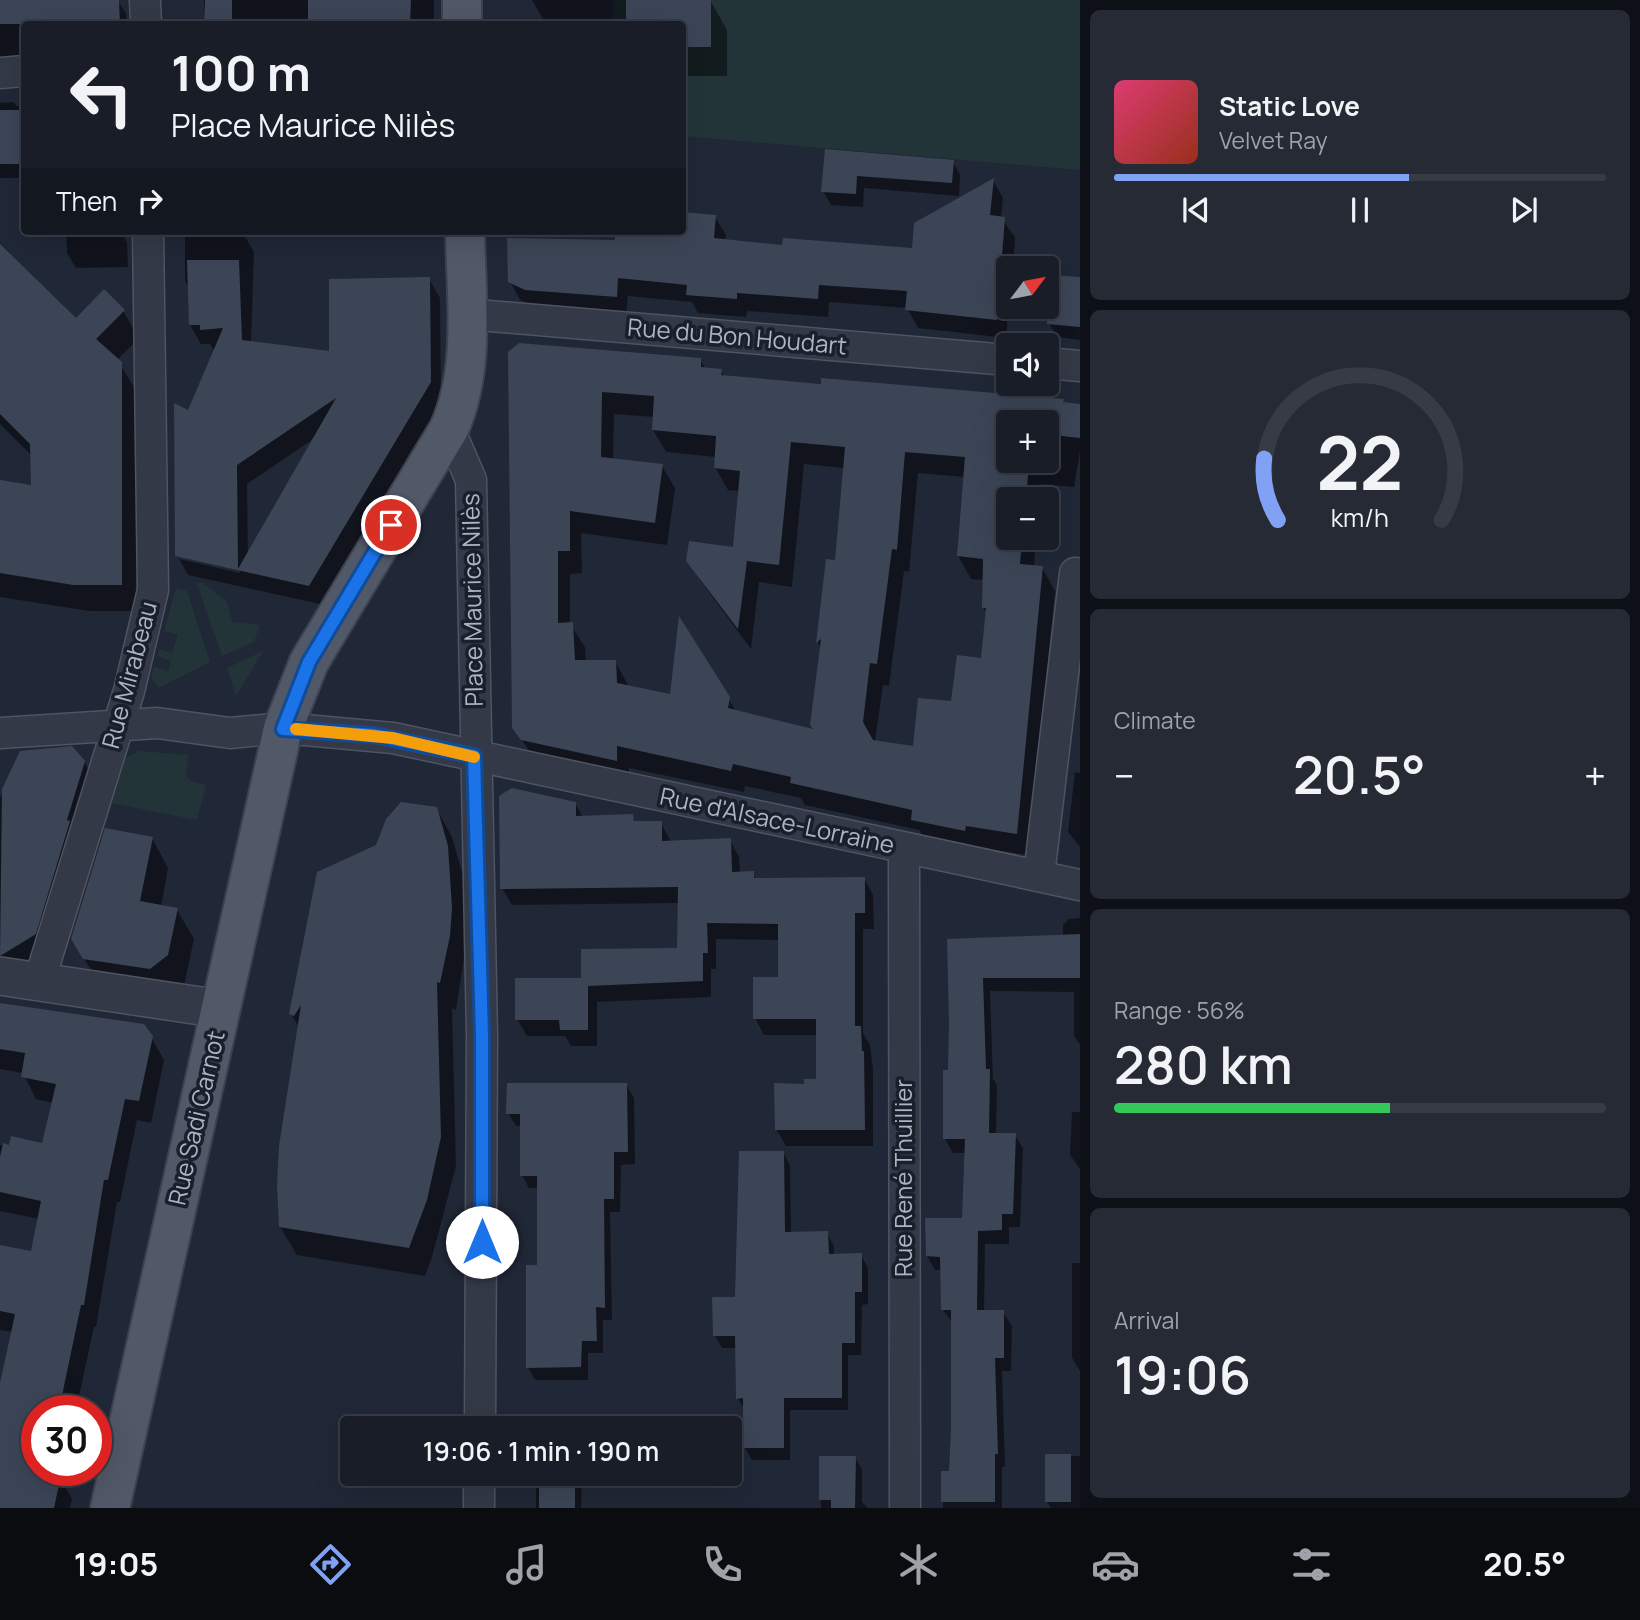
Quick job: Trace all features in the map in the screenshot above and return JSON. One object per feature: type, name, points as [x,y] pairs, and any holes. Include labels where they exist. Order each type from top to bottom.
[{"type":"main road","points":[[462,0],[462,21]]},
{"type":"main road","points":[[283,729],[309,662],[449,429],[462,402],[465,380],[465,235]]},
{"type":"main road","name":"Rue Sadi Carnot","points":[[110,1508],[283,729]]},
{"type":"street","points":[[145,0],[146,21]]},
{"type":"street","points":[[0,73],[21,71]]},
{"type":"street","name":"Rue Mirabeau","points":[[39,982],[129,691],[153,590],[148,235]]},
{"type":"street","name":"Rue du Bon Houdart","points":[[466,314],[996,359]]},
{"type":"street","points":[[1059,364],[1080,366]]},
{"type":"street","name":"Place Maurice Nilès","points":[[449,429],[471,480],[474,756],[482,1035],[480,1416]]},
{"type":"street","points":[[1039,875],[1075,573]]},
{"type":"street","points":[[0,733],[117,723],[157,723],[230,733],[283,729],[380,736],[474,756]]},
{"type":"street","name":"Rue d'Alsace-Lorraine","points":[[474,756],[1080,885]]},
{"type":"street","name":"Rue René Thuillier","points":[[904,849],[905,1508]]},
{"type":"street","points":[[0,976],[222,1009]]},
{"type":"street","points":[[479,1486],[479,1508]]},
{"type":"shaded area","points":[[613,0],[1080,0],[1080,170],[686,136],[686,21],[613,21]]},
{"type":"shaded area","points":[[201,582],[227,602],[232,622],[260,625],[254,642],[222,656],[197,584]]},
{"type":"shaded area","points":[[176,588],[187,591],[210,662],[158,688],[151,677],[154,667],[168,671],[171,661],[157,656],[159,649],[172,653],[178,634],[164,631]]},
{"type":"shaded area","points":[[263,651],[236,696],[227,668]]},
{"type":"shaded area","points":[[139,751],[188,755],[186,776],[191,781],[206,785],[197,820],[112,803],[126,758]]},
{"type":"building","points":[[0,0],[119,0],[120,21],[21,21],[21,24],[0,24]]},
{"type":"building","points":[[205,0],[232,0],[232,21],[204,21]]},
{"type":"building","points":[[308,0],[411,0],[410,21],[308,21]]},
{"type":"building","points":[[626,0],[711,0],[711,47],[686,47],[686,21],[626,21]]},
{"type":"building","points":[[0,110],[21,110],[21,164],[0,164]]},
{"type":"building","points":[[825,149],[954,160],[952,183],[857,176],[856,194],[821,192]]},
{"type":"building","points":[[994,178],[990,215],[1005,217],[1002,256],[996,256],[997,320],[905,310],[907,291],[819,285],[818,299],[737,293],[737,299],[686,295],[687,285],[618,278],[617,297],[525,290],[508,282],[507,238],[615,240],[614,235],[686,235],[686,212],[716,215],[714,238],[782,245],[783,238],[912,248],[914,223]]},
{"type":"building","points":[[0,244],[76,318],[104,289],[125,310],[96,339],[122,362],[122,585],[73,585],[0,573],[0,480],[31,485],[30,444],[0,414]]},
{"type":"building","points":[[187,260],[239,260],[242,340],[329,351],[329,279],[430,277],[431,382],[309,586],[175,556],[174,403],[188,410],[223,328],[200,330],[200,325],[189,325]],"holes":[[[336,398],[238,569],[237,465]]]},
{"type":"building","points":[[1059,276],[1080,277],[1080,327],[1047,324],[1047,319],[1059,319]]},
{"type":"building","points":[[519,343],[701,358],[701,367],[722,369],[721,375],[821,384],[821,378],[996,393],[996,396],[1064,399],[1063,402],[1080,404],[1080,438],[1061,436],[1059,455],[1059,410],[996,410],[996,473],[1028,473],[1027,487],[996,487],[996,550],[1021,550],[1020,564],[1043,566],[1017,834],[966,826],[965,831],[911,820],[912,810],[790,783],[791,777],[733,764],[731,771],[617,746],[617,761],[521,740],[512,728],[508,352]],"holes":[[[602,392],[654,396],[652,430],[716,436],[714,468],[740,471],[733,547],[689,541],[686,561],[738,629],[747,561],[779,565],[791,442],[845,447],[835,560],[826,559],[816,643],[821,639],[810,725],[813,729],[728,708],[730,697],[679,616],[670,694],[617,683],[616,660],[575,660],[573,622],[558,623],[558,551],[570,551],[570,511],[655,523],[663,464],[601,457]],[[905,452],[965,457],[957,556],[983,559],[982,608],[986,608],[981,658],[957,655],[951,701],[918,698],[913,746],[873,740],[863,722],[870,663],[877,664],[892,549],[897,550]]]},
{"type":"building","points":[[72,746],[85,761],[36,934],[0,956],[2,789],[20,751]]},
{"type":"building","points":[[512,788],[576,802],[576,816],[633,814],[634,821],[662,821],[662,841],[731,838],[732,872],[754,871],[754,878],[865,877],[865,913],[855,913],[855,1026],[861,1026],[864,1051],[865,1130],[775,1130],[774,1083],[804,1084],[804,1079],[816,1079],[816,1019],[753,1019],[753,977],[778,977],[778,924],[707,923],[708,953],[703,953],[703,981],[588,986],[588,1030],[560,1030],[559,1020],[515,1020],[515,978],[581,978],[581,949],[677,948],[678,887],[500,889],[499,796]]},
{"type":"building","points":[[401,802],[437,807],[448,846],[452,908],[450,936],[440,983],[437,982],[441,1137],[427,1200],[409,1248],[279,1227],[277,1185],[279,1146],[301,1005],[294,1016],[289,1014],[317,872],[376,845],[386,819]]},
{"type":"building","points":[[105,828],[153,837],[140,901],[178,908],[168,955],[150,969],[83,959],[71,939]]},
{"type":"building","points":[[1080,934],[1080,978],[983,978],[986,1069],[990,1069],[989,1133],[1016,1133],[1013,1214],[1002,1214],[1002,1230],[978,1231],[977,1310],[1004,1310],[1004,1358],[995,1358],[998,1454],[995,1454],[995,1502],[941,1502],[941,1471],[949,1471],[951,1310],[941,1310],[940,1257],[926,1256],[925,1218],[962,1218],[965,1139],[943,1139],[943,1070],[948,1070],[949,1025],[947,939]]},
{"type":"building","points":[[0,1003],[144,1024],[153,1036],[139,1101],[125,1099],[108,1180],[104,1180],[84,1305],[81,1305],[62,1395],[21,1395],[21,1486],[59,1486],[54,1508],[0,1508],[0,1383],[15,1314],[0,1311],[0,1245],[31,1251],[41,1201],[0,1192],[0,1157],[3,1143],[9,1145],[11,1136],[42,1143],[56,1084],[21,1077],[25,1053],[0,1049]]},
{"type":"building","points":[[507,1083],[627,1083],[628,1152],[614,1152],[614,1199],[604,1199],[605,1308],[596,1307],[597,1341],[582,1341],[581,1367],[526,1368],[526,1265],[537,1265],[537,1176],[520,1176],[520,1114],[506,1114]]},
{"type":"building","points":[[739,1151],[784,1151],[785,1232],[828,1231],[829,1254],[862,1253],[862,1292],[855,1292],[855,1343],[842,1343],[842,1398],[784,1398],[784,1448],[743,1448],[743,1398],[736,1399],[735,1336],[713,1336],[712,1297],[735,1297]]},
{"type":"building","points":[[1045,1454],[1071,1454],[1071,1502],[1045,1502]]},
{"type":"building","points":[[819,1456],[856,1456],[855,1508],[831,1508],[831,1500],[819,1500]]},
{"type":"building","points":[[539,1486],[575,1486],[575,1508],[539,1508]]},
{"type":"slow traffic","points":[[296,729],[354,732],[393,738],[474,757]]},
{"type":"route","points":[[391,525],[309,662],[283,729],[354,732],[474,756],[482,1035],[482,1242]]}]
